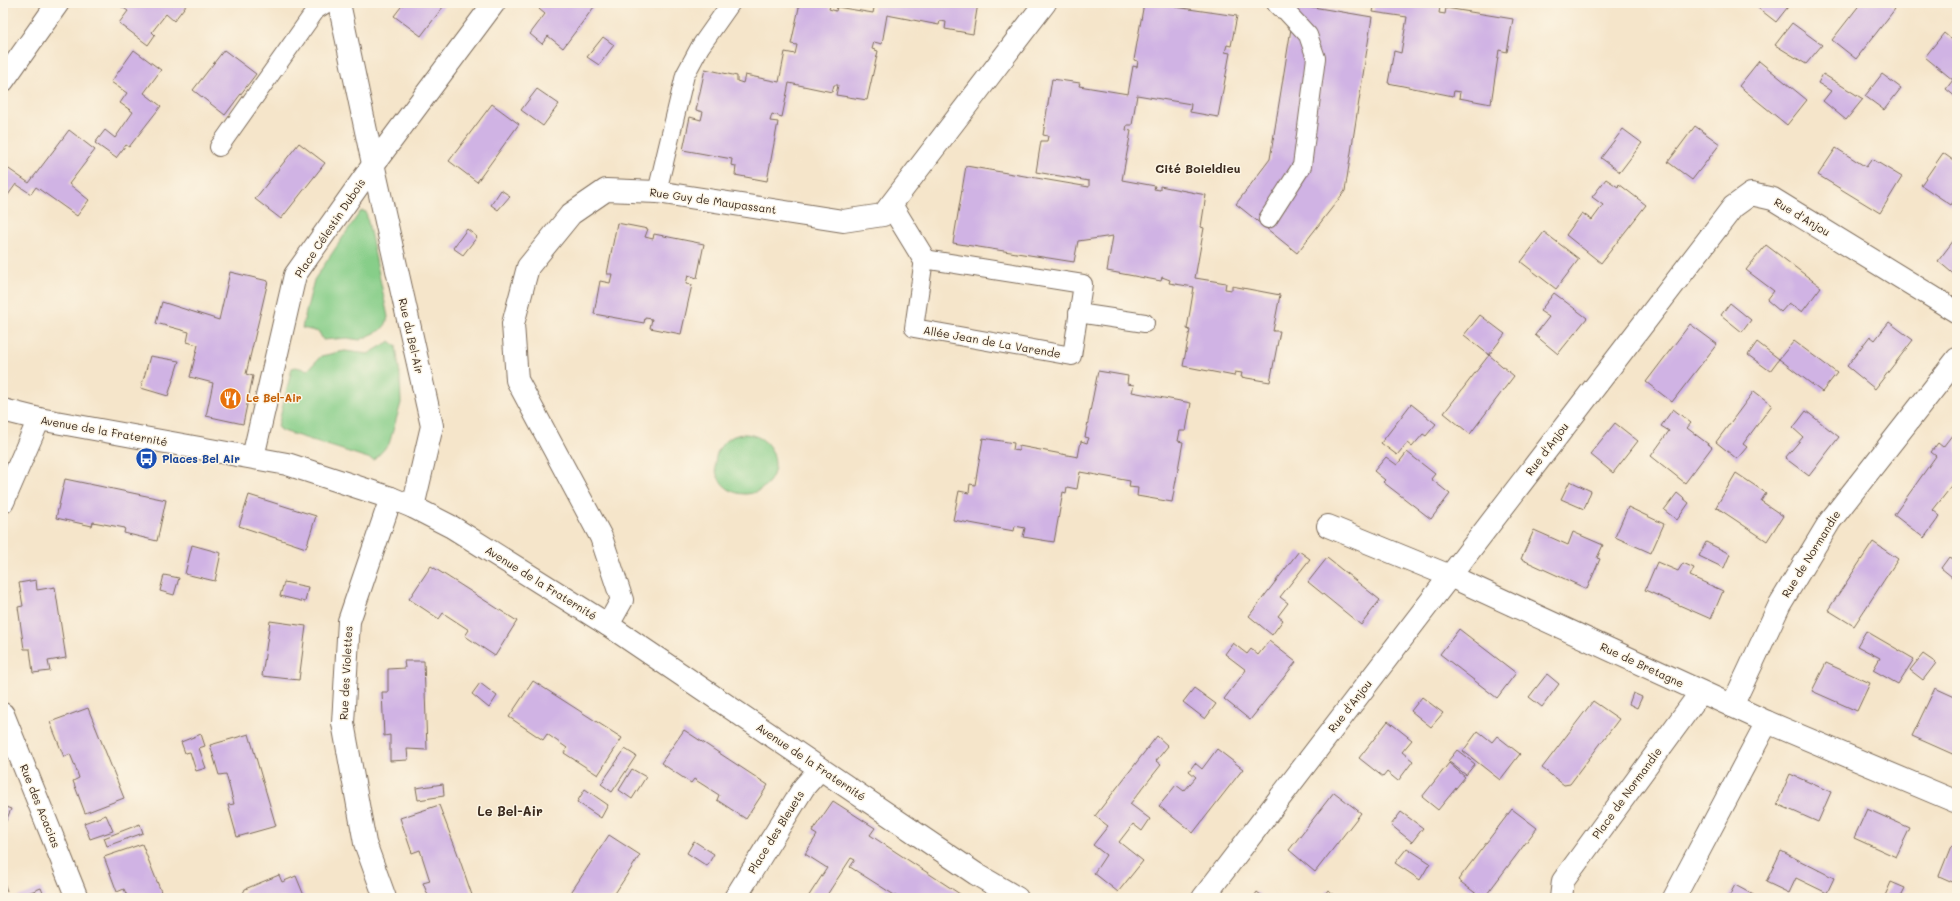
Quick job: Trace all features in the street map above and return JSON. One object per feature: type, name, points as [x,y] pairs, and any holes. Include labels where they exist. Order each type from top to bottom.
[{"type":"street","points":[[3,81],[58,3]]},
{"type":"street","name":"Rue du Bel-Air","points":[[339,3],[373,165],[432,426],[413,507]]},
{"type":"street","points":[[373,165],[494,3]]},
{"type":"street","name":"Rue Guy de Maupassant","points":[[608,625],[622,600],[601,537],[517,380],[513,324],[528,267],[571,214],[606,190],[657,192],[843,221],[883,215],[1045,3]]},
{"type":"street","name":"Place Célestin Dubois","points":[[253,457],[295,275],[373,165]]},
{"type":"street","name":"Rue d'Anjou","points":[[1203,898],[1733,207],[1751,194],[1773,199],[1957,312]]},
{"type":"street","points":[[891,205],[924,259]]},
{"type":"street","name":"Rue de Normandie","points":[[1732,706],[1780,604],[1830,521],[1957,359]]},
{"type":"street","name":"Avenue de la Fraternité","points":[[3,410],[39,419],[287,464],[391,498],[413,507],[452,527],[608,625],[976,874],[1017,898]]},
{"type":"street","points":[[3,502],[39,419]]},
{"type":"street","name":"Rue des Violettes","points":[[385,898],[365,843],[343,723],[349,621],[391,498]]},
{"type":"street","name":"Rue de Bretagne","points":[[1328,526],[1450,576],[1767,722],[1957,802]]},
{"type":"street","name":"Place de Normandie","points":[[1561,898],[1563,881],[1701,692]]},
{"type":"street","name":"Rue des Acacias","points":[[3,714],[77,898]]},
{"type":"street","points":[[1674,898],[1767,722]]},
{"type":"street","name":"Place des Bleuets","points":[[735,898],[804,787],[820,769]]},
{"type":"lane","points":[[218,147],[316,10],[327,3]]},
{"type":"lane","points":[[657,192],[685,75],[700,46],[731,3]]},
{"type":"lane","points":[[1268,219],[1302,166],[1316,58],[1308,35],[1280,5]]},
{"type":"lane","name":"Allée Jean de La Varende","points":[[924,259],[1083,284],[1072,356],[914,328],[924,259]]},
{"type":"lane","points":[[1078,313],[1146,323]]},
{"type":"green space","points":[[360,212],[366,212],[388,317],[386,324],[381,330],[360,340],[347,338],[323,340],[319,332],[302,328],[314,280]]},
{"type":"green space","points":[[390,341],[396,346],[400,376],[401,403],[389,444],[374,460],[280,430],[278,426],[292,368],[296,367],[308,370],[321,356],[345,351],[368,354]]},
{"type":"green space","points":[[745,434],[757,436],[770,447],[773,452],[775,464],[773,476],[762,489],[757,492],[745,494],[733,492],[720,481],[717,476],[715,464],[717,452],[728,439],[733,436]]},
{"type":"building","points":[[116,3],[187,4],[174,21],[166,14],[152,32],[155,35],[148,45],[119,23],[128,11]]},
{"type":"building","points":[[404,3],[446,3],[421,36],[394,16]]},
{"type":"building","points":[[544,3],[597,3],[563,48],[548,36],[542,44],[530,34],[545,14],[539,9]]},
{"type":"building","points":[[800,3],[831,3],[829,9],[836,11],[837,7],[873,13],[875,3],[978,3],[973,34],[945,29],[946,22],[940,21],[939,25],[887,15],[882,44],[874,42],[872,49],[878,51],[867,100],[836,95],[838,85],[834,85],[832,92],[789,83],[782,117],[772,114],[770,121],[778,122],[767,181],[735,175],[736,166],[731,165],[732,159],[683,150],[690,117],[701,120],[703,112],[696,110],[705,69],[737,76],[737,81],[743,83],[745,75],[779,82],[785,52],[795,54],[797,45],[791,44]]},
{"type":"building","points":[[1144,3],[1176,3],[1175,7],[1237,16],[1231,46],[1227,45],[1225,52],[1230,53],[1218,117],[1190,112],[1191,104],[1137,95],[1132,125],[1127,125],[1126,130],[1131,131],[1122,180],[1155,186],[1154,189],[1160,190],[1160,186],[1206,195],[1201,227],[1204,228],[1195,278],[1226,283],[1225,289],[1232,290],[1232,286],[1280,295],[1273,331],[1280,331],[1270,382],[1241,377],[1242,373],[1235,372],[1234,376],[1183,366],[1190,330],[1187,329],[1194,287],[1169,283],[1170,280],[1162,277],[1161,281],[1107,271],[1113,236],[1078,241],[1074,262],[953,243],[966,166],[1089,187],[1089,181],[1036,172],[1041,141],[1047,141],[1048,136],[1043,135],[1052,79],[1080,83],[1079,86],[1128,94],[1133,66],[1137,67],[1138,61],[1134,60]]},
{"type":"building","points":[[1375,3],[1418,3],[1440,7],[1439,13],[1445,14],[1446,8],[1513,19],[1507,52],[1499,50],[1491,104],[1459,98],[1460,92],[1454,91],[1453,96],[1388,83],[1394,51],[1401,53],[1407,17],[1373,12]]},
{"type":"building","points":[[1791,3],[1776,22],[1753,4]]},
{"type":"building","points":[[1861,3],[1888,3],[1895,9],[1856,59],[1832,40]]},
{"type":"building","points":[[1295,4],[1372,17],[1345,191],[1297,253],[1236,204],[1270,159]]},
{"type":"building","points":[[1792,23],[1822,45],[1806,64],[1775,45]]},
{"type":"building","points":[[1944,33],[1957,44],[1957,98],[1946,89],[1953,80],[1925,57]]},
{"type":"building","points":[[603,37],[614,45],[599,65],[587,57]]},
{"type":"building","points":[[134,50],[161,70],[144,93],[161,106],[129,147],[126,145],[116,158],[95,143],[105,130],[115,138],[133,112],[120,103],[127,93],[111,82]]},
{"type":"building","points":[[224,50],[256,74],[225,115],[193,90]]},
{"type":"building","points":[[1759,61],[1807,100],[1787,125],[1739,86]]},
{"type":"building","points":[[1823,74],[1863,99],[1846,120],[1823,101],[1831,91],[1818,83]]},
{"type":"building","points":[[1882,74],[1901,88],[1884,110],[1865,96]]},
{"type":"building","points":[[537,89],[559,104],[543,126],[521,110]]},
{"type":"building","points":[[492,104],[519,124],[477,182],[449,161]]},
{"type":"building","points":[[1695,126],[1720,144],[1692,180],[1668,162]]},
{"type":"building","points":[[1623,129],[1642,143],[1620,172],[1601,158]]},
{"type":"building","points":[[69,130],[95,150],[69,184],[89,200],[77,216],[36,187],[31,194],[16,184],[3,202],[3,165],[29,183]]},
{"type":"building","points":[[299,143],[325,163],[281,219],[255,199]]},
{"type":"building","points":[[1836,148],[1866,167],[1872,159],[1902,177],[1880,213],[1818,175]]},
{"type":"building","points":[[1943,153],[1957,163],[1957,196],[1951,205],[1921,185]]},
{"type":"building","points":[[1606,179],[1618,187],[1619,184],[1646,205],[1601,263],[1566,235],[1582,213],[1592,220],[1603,205],[1592,197]]},
{"type":"building","points":[[501,190],[510,196],[498,210],[491,205]]},
{"type":"building","points":[[617,223],[648,229],[645,237],[653,239],[654,234],[704,244],[697,278],[688,275],[686,284],[692,285],[681,334],[650,328],[652,319],[645,318],[644,323],[594,314],[600,281],[610,283],[612,274],[607,274]]},
{"type":"building","points":[[467,229],[477,237],[463,255],[453,248]]},
{"type":"building","points":[[1544,232],[1579,259],[1556,289],[1521,262]]},
{"type":"building","points":[[1957,236],[1957,277],[1938,261]]},
{"type":"building","points":[[1766,245],[1821,287],[1802,312],[1789,303],[1781,312],[1767,300],[1774,291],[1746,270]]},
{"type":"building","points":[[230,272],[268,281],[246,374],[253,376],[243,424],[206,416],[213,383],[190,377],[198,345],[187,342],[189,332],[156,323],[162,302],[219,320]]},
{"type":"building","points":[[1554,293],[1587,318],[1558,354],[1535,335],[1549,317],[1540,311]]},
{"type":"building","points":[[1730,303],[1751,320],[1742,332],[1721,315]]},
{"type":"building","points":[[1480,315],[1505,334],[1489,355],[1464,335]]},
{"type":"building","points":[[1889,322],[1913,340],[1875,389],[1847,366],[1870,336],[1875,340]]},
{"type":"building","points":[[1690,324],[1717,344],[1672,402],[1646,382]]},
{"type":"building","points":[[1794,341],[1837,373],[1822,392],[1779,359]]},
{"type":"building","points":[[1757,342],[1779,359],[1770,371],[1748,355]]},
{"type":"building","points":[[1489,355],[1514,376],[1470,434],[1444,413]]},
{"type":"building","points":[[150,356],[179,361],[168,396],[141,388]]},
{"type":"building","points":[[1098,371],[1128,376],[1127,384],[1134,385],[1132,392],[1191,403],[1186,431],[1180,431],[1178,441],[1183,442],[1172,502],[1137,496],[1138,488],[1129,487],[1130,481],[1080,472],[1077,489],[1067,487],[1066,493],[1063,492],[1054,542],[1023,537],[1025,528],[1015,526],[1014,531],[953,520],[959,491],[969,493],[970,484],[975,485],[983,438],[1014,443],[1013,450],[1019,451],[1019,446],[1078,457],[1081,441],[1087,443],[1089,438],[1085,437]]},
{"type":"building","points":[[1754,391],[1772,405],[1743,444],[1747,447],[1737,459],[1716,442]]},
{"type":"building","points":[[1411,404],[1436,424],[1426,436],[1423,434],[1412,447],[1407,443],[1397,455],[1381,443]]},
{"type":"building","points":[[1673,409],[1691,423],[1687,428],[1712,447],[1685,483],[1651,456],[1669,431],[1661,426]]},
{"type":"building","points":[[1806,411],[1839,437],[1809,476],[1785,458],[1803,437],[1793,428]]},
{"type":"building","points":[[1615,423],[1638,441],[1613,473],[1590,454]]},
{"type":"building","points":[[1953,434],[1957,437],[1957,483],[1955,482],[1933,510],[1940,516],[1924,538],[1894,515],[1936,456],[1931,452],[1938,443],[1943,447]]},
{"type":"building","points":[[1407,452],[1435,474],[1431,479],[1450,494],[1431,519],[1383,482],[1385,480],[1374,471],[1386,457],[1397,465]]},
{"type":"building","points":[[1736,473],[1766,493],[1761,501],[1783,516],[1767,541],[1716,507]]},
{"type":"building","points":[[65,479],[166,500],[157,541],[124,533],[125,528],[93,522],[92,526],[56,518]]},
{"type":"building","points":[[1570,481],[1591,491],[1584,509],[1561,499]]},
{"type":"building","points":[[1677,493],[1689,503],[1677,520],[1664,510]]},
{"type":"building","points":[[249,495],[316,516],[306,548],[239,526]]},
{"type":"building","points":[[1628,507],[1664,524],[1651,553],[1615,537]]},
{"type":"building","points":[[1534,530],[1568,545],[1573,532],[1603,545],[1597,558],[1600,559],[1587,589],[1521,559]]},
{"type":"building","points":[[1706,542],[1730,554],[1724,568],[1699,556]]},
{"type":"building","points":[[1873,542],[1898,559],[1854,626],[1828,610]]},
{"type":"building","points":[[192,545],[221,553],[215,581],[185,574]]},
{"type":"building","points":[[1299,551],[1310,559],[1280,597],[1288,603],[1278,616],[1283,620],[1272,635],[1249,616]]},
{"type":"building","points":[[1957,556],[1957,581],[1941,568],[1949,557],[1954,560]]},
{"type":"building","points":[[1327,558],[1380,600],[1361,625],[1308,582]]},
{"type":"building","points":[[1657,562],[1678,571],[1683,563],[1694,568],[1690,576],[1723,591],[1711,619],[1645,590]]},
{"type":"building","points":[[431,566],[517,621],[495,656],[465,636],[469,630],[443,613],[439,619],[409,599]]},
{"type":"building","points":[[164,575],[179,578],[174,595],[160,591]]},
{"type":"building","points":[[36,580],[37,590],[55,587],[66,658],[48,661],[50,671],[33,673],[30,649],[24,649],[18,607],[23,606],[19,583]]},
{"type":"building","points":[[284,582],[308,587],[305,602],[280,596]]},
{"type":"building","points":[[270,621],[306,626],[299,680],[262,676]]},
{"type":"building","points":[[1459,629],[1516,673],[1497,698],[1440,654]]},
{"type":"building","points":[[1866,631],[1914,659],[1898,684],[1873,670],[1880,658],[1857,646]]},
{"type":"building","points":[[1269,641],[1296,662],[1250,720],[1224,699],[1246,670],[1225,654],[1233,643],[1247,654],[1251,649],[1258,655]]},
{"type":"building","points":[[1923,654],[1936,663],[1923,680],[1910,670]]},
{"type":"building","points":[[404,661],[424,661],[427,750],[407,749],[408,760],[390,761],[390,735],[384,736],[382,692],[388,692],[388,669],[405,668]]},
{"type":"building","points":[[1826,663],[1870,683],[1857,711],[1812,691]]},
{"type":"building","points":[[1547,674],[1559,684],[1542,707],[1529,697]]},
{"type":"building","points":[[533,681],[622,738],[598,775],[564,753],[567,748],[547,734],[543,740],[509,717]]},
{"type":"building","points":[[480,683],[497,696],[489,708],[472,694]]},
{"type":"building","points":[[1194,688],[1216,704],[1205,719],[1183,702]]},
{"type":"building","points":[[1935,688],[1957,698],[1957,756],[1912,736]]},
{"type":"building","points":[[1633,693],[1642,697],[1637,708],[1629,704]]},
{"type":"building","points":[[1422,697],[1443,713],[1431,727],[1411,711]]},
{"type":"building","points":[[1593,701],[1619,719],[1570,784],[1564,785],[1542,768]]},
{"type":"building","points":[[88,708],[124,798],[85,813],[73,781],[79,778],[75,766],[70,754],[64,757],[50,722]]},
{"type":"building","points":[[1388,721],[1412,740],[1402,752],[1413,761],[1398,781],[1387,772],[1383,777],[1359,758]]},
{"type":"building","points":[[684,730],[768,785],[746,819],[717,800],[719,795],[694,779],[691,783],[661,763]]},
{"type":"building","points":[[1478,731],[1492,742],[1497,736],[1520,754],[1500,780],[1463,751]]},
{"type":"building","points":[[201,734],[205,746],[199,748],[206,768],[196,771],[190,752],[185,753],[181,742]]},
{"type":"building","points":[[249,734],[276,826],[237,837],[228,805],[234,804],[226,774],[219,775],[210,745]]},
{"type":"building","points":[[1157,736],[1168,746],[1156,761],[1161,765],[1130,804],[1150,819],[1142,831],[1133,824],[1119,842],[1143,861],[1118,892],[1094,873],[1106,855],[1093,845],[1108,826],[1095,816]]},
{"type":"building","points":[[625,749],[636,756],[612,792],[601,784]]},
{"type":"building","points":[[1217,749],[1243,769],[1193,833],[1159,806],[1176,785],[1184,791],[1196,777],[1189,771],[1195,763],[1202,769]]},
{"type":"building","points":[[1457,750],[1475,764],[1466,775],[1448,761]]},
{"type":"building","points":[[1449,763],[1465,777],[1438,810],[1422,797]]},
{"type":"building","points":[[632,769],[646,777],[632,799],[619,790]]},
{"type":"building","points":[[1790,774],[1831,792],[1818,822],[1777,804]]},
{"type":"building","points":[[443,784],[444,796],[418,800],[416,788]]},
{"type":"building","points":[[585,789],[608,805],[601,818],[577,802]]},
{"type":"building","points":[[1334,792],[1361,813],[1315,872],[1289,850]]},
{"type":"building","points":[[833,801],[875,828],[870,835],[966,898],[899,898],[850,867],[855,860],[851,858],[825,898],[808,897],[827,868],[805,854],[817,835],[812,832],[813,830]]},
{"type":"building","points":[[439,805],[473,898],[429,898],[423,883],[430,881],[420,850],[412,853],[400,818]]},
{"type":"building","points":[[3,806],[11,809],[3,828]]},
{"type":"building","points":[[1512,809],[1537,828],[1484,898],[1482,898],[1458,880]]},
{"type":"building","points":[[1867,809],[1910,828],[1896,857],[1854,838]]},
{"type":"building","points":[[1401,812],[1423,828],[1412,842],[1391,825]]},
{"type":"building","points":[[106,815],[113,831],[90,839],[84,823]]},
{"type":"building","points":[[140,824],[143,833],[107,846],[104,838]]},
{"type":"building","points":[[609,835],[640,855],[612,898],[577,898],[570,894]]},
{"type":"building","points":[[694,841],[714,854],[707,866],[687,853]]},
{"type":"building","points":[[142,844],[163,898],[128,898],[124,889],[117,892],[104,857]]},
{"type":"building","points":[[1951,846],[1957,848],[1957,884],[1939,876]]},
{"type":"building","points":[[1407,848],[1430,863],[1420,880],[1395,863]]},
{"type":"building","points":[[1781,851],[1834,878],[1827,893],[1796,878],[1789,893],[1766,882]]},
{"type":"building","points":[[279,875],[282,882],[296,876],[305,898],[241,898],[245,889]]},
{"type":"building","points":[[3,880],[7,891],[3,892]]},
{"type":"building","points":[[1891,882],[1905,888],[1901,896],[1905,898],[1884,898]]},
{"type":"building","points":[[1735,885],[1759,898],[1728,898]]},
{"type":"building","points":[[41,888],[45,898],[15,898]]},
{"type":"building","points":[[1328,890],[1337,898],[1322,898]]},
{"type":"building","points":[[1257,892],[1265,898],[1253,898]]},
{"type":"place","name":"Le Bel-Air","points":[[230,398]]},
{"type":"place","name":"Places Bel Air","points":[[146,459]]},
{"type":"district","name":"Cité Boieldieu","points":[[1198,169]]},
{"type":"district","name":"Le Bel-Air","points":[[510,811]]}]
